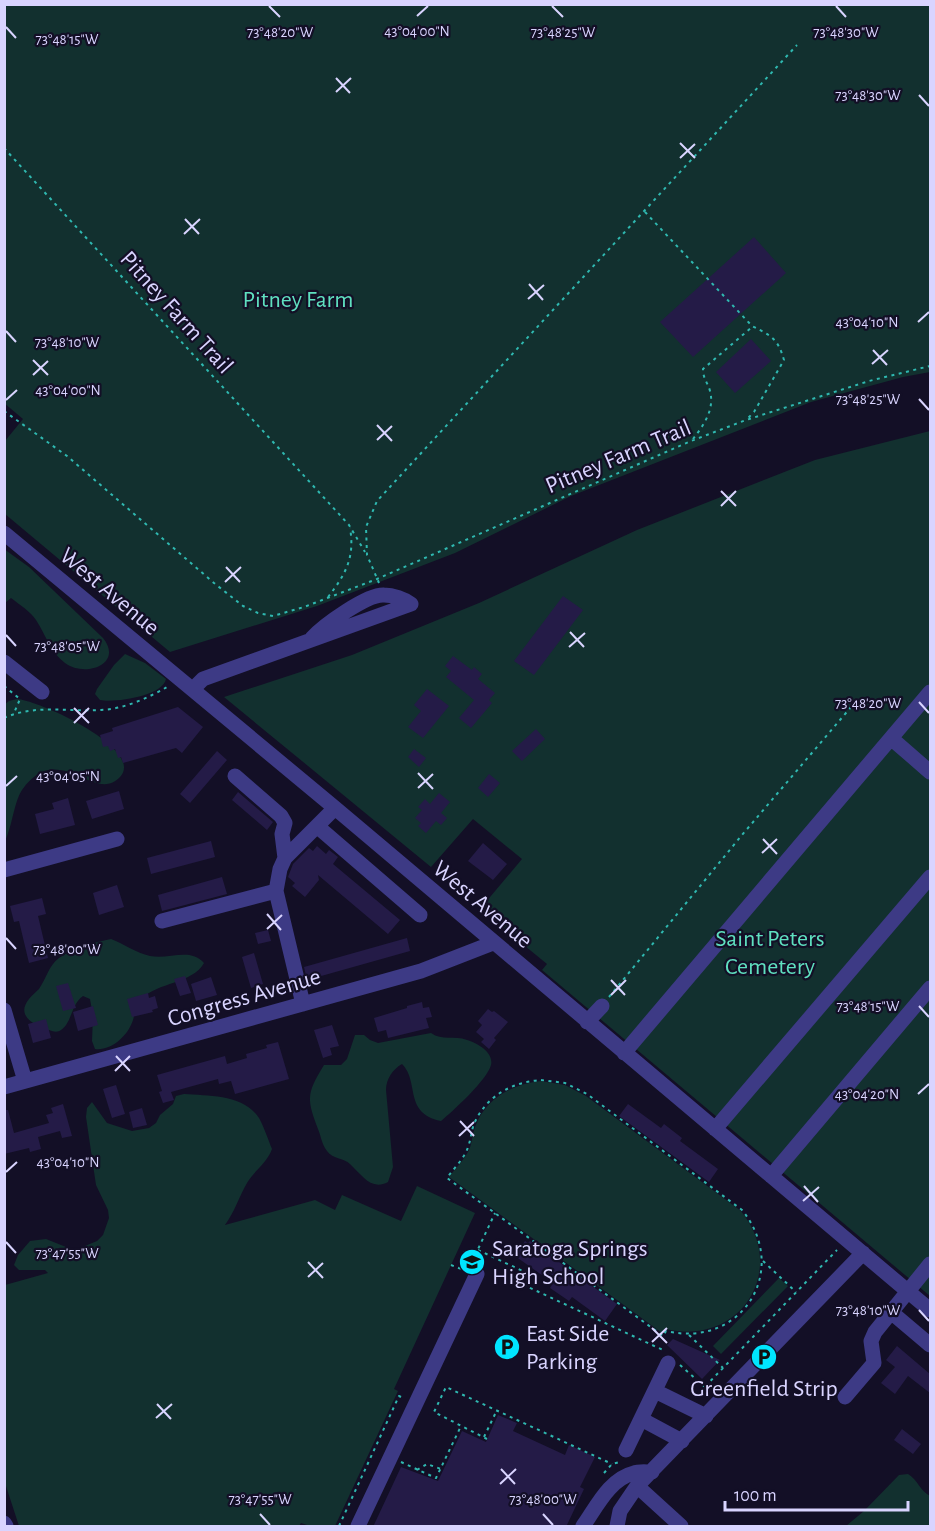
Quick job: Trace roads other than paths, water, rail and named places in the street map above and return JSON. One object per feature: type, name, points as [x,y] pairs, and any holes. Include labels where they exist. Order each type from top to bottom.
[{"type":"street","name":"West Avenue","points":[[4,533],[335,808],[930,1310]]},
{"type":"street","points":[[193,689],[204,679],[309,642],[411,604],[383,594],[351,608],[327,623],[309,642]]},
{"type":"street","points":[[4,662],[42,692]]},
{"type":"street","points":[[624,1053],[930,692]]},
{"type":"street","points":[[892,739],[930,772]]},
{"type":"street","points":[[235,776],[281,816],[285,823],[282,834],[285,858]]},
{"type":"street","points":[[303,1004],[276,883],[285,858],[335,808]]},
{"type":"street","points":[[318,826],[420,915]]},
{"type":"street","points":[[4,870],[117,839]]},
{"type":"street","points":[[715,1129],[930,877]]},
{"type":"street","points":[[162,921],[276,891]]},
{"type":"street","name":"Congress Avenue","points":[[4,1087],[421,971],[493,942]]},
{"type":"street","points":[[771,1176],[930,988]]},
{"type":"street","points":[[587,1022],[602,1006]]},
{"type":"street","points":[[4,1010],[25,1081]]},
{"type":"street","points":[[617,1527],[620,1511],[638,1486],[863,1253]]},
{"type":"street","points":[[845,1397],[874,1363],[871,1341],[875,1332],[930,1264]]},
{"type":"street","points":[[358,1527],[477,1274]]},
{"type":"street","points":[[891,1312],[930,1345]]},
{"type":"street","points":[[626,1450],[655,1391],[674,1362]]},
{"type":"street","points":[[655,1391],[706,1416]]},
{"type":"street","points":[[641,1419],[682,1441]]},
{"type":"street","points":[[583,1527],[611,1486],[634,1473],[652,1472]]},
{"type":"street","points":[[638,1486],[681,1527]]},
{"type":"place","name":"Saratoga Springs High School","points":[[472,1262]]},
{"type":"place","name":"East Side Parking","points":[[507,1347]]},
{"type":"place","name":"Greenfield Strip","points":[[764,1357]]},
{"type":"park label","name":"Pitney Farm","points":[[298,299]]},
{"type":"park label","name":"Saint Peters Cemetery","points":[[770,952]]}]
